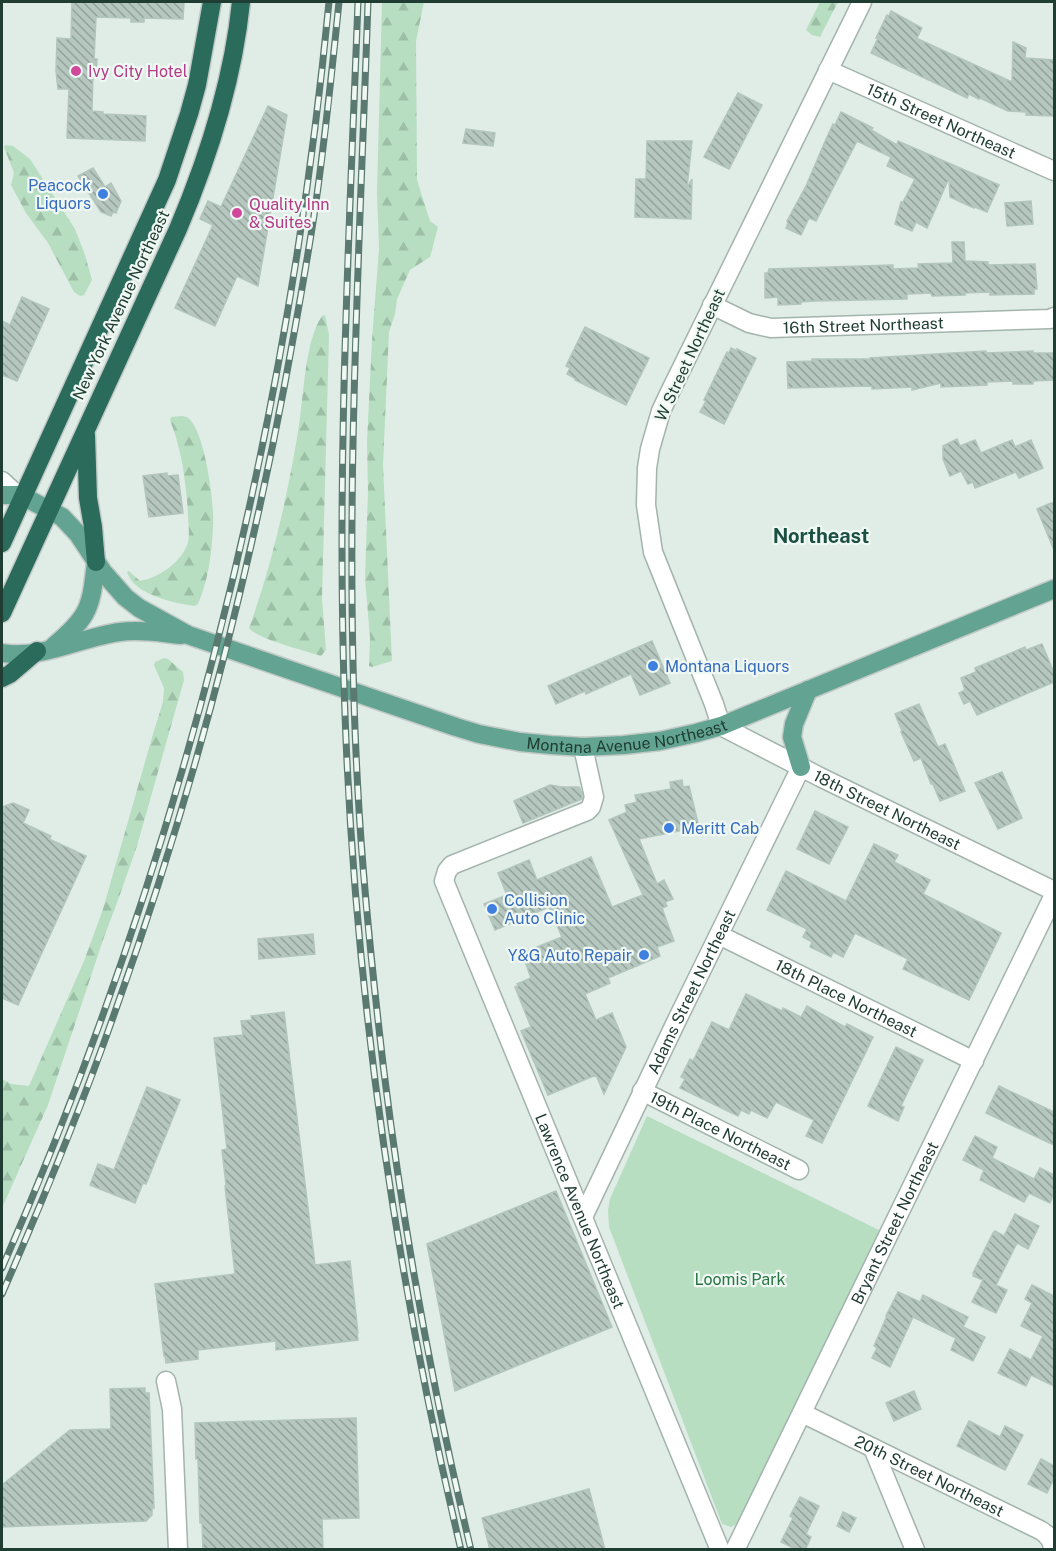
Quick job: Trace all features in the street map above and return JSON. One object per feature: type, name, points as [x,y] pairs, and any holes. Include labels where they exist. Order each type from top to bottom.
[{"type":"highway","name":"New York Avenue Northeast","points":[[2,543],[14,496],[149,220],[172,165],[197,85],[212,2]]},
{"type":"highway","name":"New York Avenue Northeast","points":[[2,613],[178,229],[206,160],[230,71],[242,2]]},
{"type":"highway","points":[[86,428],[87,491],[96,562]]},
{"type":"highway","points":[[2,678],[44,650]]},
{"type":"main road","name":"Montana Avenue Northeast","points":[[14,496],[49,509],[62,517],[73,528],[118,590],[132,603],[188,635],[472,732],[551,746],[624,745],[696,734],[721,726],[1054,589]]},
{"type":"main road","points":[[44,650],[76,627],[86,612],[92,596],[96,562]]},
{"type":"main road","name":"Montana Avenue Northeast","points":[[2,653],[15,654],[44,650],[121,632],[143,631],[188,635]]},
{"type":"main road","points":[[801,767],[792,737],[794,724],[808,690]]},
{"type":"street","name":"W Street Northeast","points":[[721,726],[710,693],[652,552],[646,506],[648,458],[655,430],[669,394],[862,2]]},
{"type":"street","name":"15th Street Northeast","points":[[828,70],[1054,171]]},
{"type":"street","name":"16th Street Northeast","points":[[712,305],[749,323],[771,328],[1050,319],[1054,317]]},
{"type":"street","points":[[2,481],[14,496]]},
{"type":"street","name":"18th Street Northeast","points":[[721,726],[1054,893]]},
{"type":"street","name":"Lawrence Avenue Northeast","points":[[582,747],[594,797],[591,807],[587,811],[452,865],[445,876],[446,886],[720,1550]]},
{"type":"street","name":"Adams Street Northeast","points":[[583,1217],[642,1091],[801,767]]},
{"type":"street","name":"Bryant Street Northeast","points":[[735,1550],[1054,893]]},
{"type":"street","name":"18th Place Northeast","points":[[719,935],[974,1060]]},
{"type":"street","name":"19th Place Northeast","points":[[642,1091],[799,1170]]},
{"type":"street","points":[[166,1381],[172,1409],[178,1550]]},
{"type":"street","name":"20th Street Northeast","points":[[802,1413],[1040,1530],[1045,1533],[1053,1547]]},
{"type":"street","points":[[873,1448],[915,1550]]},
{"type":"green space","points":[[382,2],[424,2],[416,41],[417,180],[430,221],[438,227],[430,257],[410,270],[397,299],[389,332],[383,465],[392,661],[372,667],[369,666],[370,638],[365,578],[367,441],[379,249],[377,193]]},
{"type":"green space","points":[[820,2],[838,2],[820,37],[806,30]]},
{"type":"green space","points":[[13,146],[30,159],[75,229],[92,280],[84,295],[80,296],[74,292],[48,243],[26,213],[11,185],[14,173],[4,147]]},
{"type":"green space","points":[[325,315],[329,335],[322,598],[326,650],[321,656],[271,640],[249,628],[272,556],[284,506],[298,432],[308,355],[316,327]]},
{"type":"green space","points":[[182,416],[190,420],[200,440],[208,471],[213,517],[209,567],[198,604],[195,606],[176,603],[146,592],[131,580],[127,572],[129,571],[140,581],[155,576],[176,562],[188,542],[185,479],[178,443],[170,420],[171,417]]},
{"type":"green space","points":[[164,658],[183,672],[184,680],[137,846],[48,1105],[2,1208],[2,1079],[11,1084],[29,1086],[84,961],[103,909],[163,702],[164,688],[154,665],[155,662]]},
{"type":"green space","name":"Loomis Park","points":[[647,1116],[881,1231],[737,1524],[731,1527],[722,1524],[609,1227],[610,1199]]},
{"type":"building","name":"Ivy City Hotel","points":[[72,2],[184,2],[183,19],[144,18],[144,22],[131,22],[131,18],[96,17],[94,59],[97,59],[96,73],[93,72],[92,111],[103,112],[103,114],[146,116],[145,141],[67,138],[69,89],[58,89],[57,38],[71,39]]},
{"type":"building","points":[[891,11],[922,28],[918,39],[1012,82],[1013,42],[1026,48],[1025,58],[1054,60],[1054,116],[1026,115],[1026,112],[1008,111],[969,94],[967,98],[871,53],[878,38],[876,38]]},
{"type":"building","points":[[738,93],[762,105],[729,169],[704,157]]},
{"type":"building","name":"Quality Inn & Suites","points":[[268,106],[287,115],[258,286],[237,276],[215,326],[175,308],[213,225],[200,219],[208,201],[221,207]]},
{"type":"building","points":[[841,112],[873,128],[871,130],[897,145],[898,141],[999,185],[987,212],[950,197],[949,178],[927,228],[916,222],[912,231],[895,224],[901,202],[915,179],[887,166],[891,157],[857,141],[816,221],[809,218],[801,235],[786,228],[787,221],[806,186],[833,124],[835,125]]},
{"type":"building","points":[[466,129],[495,133],[493,146],[463,143]]},
{"type":"building","points":[[647,141],[692,141],[687,188],[692,179],[691,219],[635,217],[636,179],[646,179]]},
{"type":"building","name":"Peacock Liquors","points":[[93,168],[105,187],[111,183],[121,201],[116,213],[113,212],[111,216],[101,212],[78,176]]},
{"type":"building","points":[[1031,201],[1033,224],[1007,226],[1005,203]]},
{"type":"building","points":[[952,242],[964,242],[965,261],[988,262],[988,265],[1035,264],[1037,289],[1034,289],[1034,294],[990,295],[990,292],[932,296],[931,293],[907,294],[907,299],[814,301],[778,305],[778,297],[765,298],[765,273],[768,273],[769,269],[893,265],[893,269],[919,268],[918,264],[953,263]]},
{"type":"building","points":[[22,297],[49,309],[17,381],[2,375],[2,321],[10,325]]},
{"type":"building","points":[[585,327],[649,358],[626,405],[567,374],[570,368],[566,366]]},
{"type":"building","points":[[731,348],[756,358],[724,424],[700,412],[727,352],[729,353]]},
{"type":"building","points":[[986,351],[986,353],[1033,351],[1033,353],[1054,353],[1054,380],[1033,381],[1033,384],[1013,384],[1013,381],[987,382],[987,385],[941,387],[941,383],[912,390],[912,387],[872,389],[872,386],[788,388],[787,362]]},
{"type":"building","points":[[957,439],[960,446],[975,440],[981,453],[1012,440],[1015,447],[1031,440],[1043,468],[1019,478],[1016,472],[975,488],[973,482],[968,484],[961,471],[950,476],[943,459],[943,446]]},
{"type":"building","points":[[167,473],[167,476],[178,475],[183,513],[149,517],[143,476]]},
{"type":"building","points":[[1054,503],[1054,550],[1037,509]]},
{"type":"building","points":[[652,641],[670,683],[640,695],[631,674],[586,694],[585,691],[556,704],[548,686]]},
{"type":"building","points":[[1042,644],[1054,673],[1054,682],[977,715],[970,701],[964,704],[959,693],[965,690],[961,678],[976,672],[975,668],[1025,647],[1026,650]]},
{"type":"building","points":[[919,704],[938,747],[945,744],[965,791],[940,801],[921,758],[914,761],[895,714]]},
{"type":"building","points":[[1002,772],[1022,818],[998,829],[975,783]]},
{"type":"building","points":[[682,780],[683,787],[689,786],[699,827],[639,839],[657,884],[664,880],[673,899],[665,902],[667,906],[662,908],[674,941],[657,947],[660,956],[608,978],[610,983],[585,994],[596,1020],[612,1013],[626,1047],[604,1094],[596,1075],[548,1095],[521,1031],[531,1027],[515,987],[531,978],[522,953],[562,937],[549,907],[495,930],[484,904],[507,895],[498,873],[529,860],[537,880],[591,857],[612,907],[643,895],[609,820],[627,812],[625,805],[637,802],[635,795],[671,789],[670,782]]},
{"type":"building","points":[[550,785],[579,787],[582,799],[523,823],[514,801]]},
{"type":"building","points":[[13,803],[29,810],[23,823],[51,836],[49,839],[86,856],[18,1005],[2,998],[2,807]]},
{"type":"building","points":[[815,811],[848,827],[829,864],[797,849]]},
{"type":"building","points":[[874,844],[898,855],[894,862],[930,880],[923,894],[1001,933],[969,1000],[903,969],[908,959],[855,933],[843,957],[833,952],[831,957],[810,947],[812,942],[803,937],[807,929],[767,910],[786,871],[846,901]]},
{"type":"building","points":[[313,934],[315,954],[259,959],[258,939]]},
{"type":"building","points":[[746,994],[801,1017],[807,1006],[845,1027],[847,1024],[873,1037],[822,1143],[806,1136],[814,1120],[776,1102],[767,1118],[751,1110],[749,1114],[741,1110],[738,1116],[680,1088],[685,1079],[681,1077],[690,1059],[693,1061],[712,1022],[729,1030]]},
{"type":"building","points":[[284,1012],[315,1265],[350,1261],[358,1340],[276,1350],[276,1341],[198,1350],[198,1359],[166,1363],[155,1284],[235,1274],[222,1150],[227,1149],[214,1038],[243,1035],[241,1021],[252,1020],[251,1016]]},
{"type":"building","points":[[896,1047],[923,1060],[901,1106],[904,1107],[898,1121],[868,1106]]},
{"type":"building","points":[[999,1086],[1054,1112],[1054,1145],[986,1113]]},
{"type":"building","points":[[147,1087],[180,1100],[146,1184],[143,1183],[135,1203],[90,1185],[98,1164],[114,1170]]},
{"type":"building","points":[[975,1136],[997,1147],[992,1158],[1034,1179],[1040,1168],[1054,1175],[1054,1193],[1050,1203],[1029,1193],[1024,1202],[980,1180],[984,1170],[963,1160]]},
{"type":"building","points":[[556,1191],[612,1327],[455,1391],[427,1244]]},
{"type":"building","points":[[1015,1214],[1039,1226],[1028,1249],[1017,1243],[996,1285],[1007,1290],[996,1313],[972,1302],[983,1280],[973,1276],[975,1273],[973,1273],[993,1233],[995,1231],[1004,1236]]},
{"type":"building","points":[[1032,1285],[1054,1296],[1054,1386],[1031,1375],[1026,1386],[998,1373],[1010,1349],[1031,1360],[1043,1336],[1021,1326],[1032,1303],[1025,1299]]},
{"type":"building","points":[[898,1292],[920,1302],[923,1295],[968,1317],[963,1327],[985,1337],[973,1361],[951,1350],[956,1338],[913,1317],[890,1367],[872,1358],[877,1348],[874,1346]]},
{"type":"building","points":[[145,1388],[145,1393],[149,1393],[154,1508],[152,1508],[152,1515],[146,1521],[2,1527],[2,1485],[70,1430],[111,1429],[110,1389]]},
{"type":"building","points":[[914,1391],[921,1409],[894,1421],[886,1403]]},
{"type":"building","points":[[356,1418],[359,1518],[322,1519],[323,1550],[203,1550],[195,1423]]},
{"type":"building","points":[[969,1421],[1000,1437],[1005,1426],[1023,1435],[1005,1470],[957,1446]]},
{"type":"building","points":[[1041,1459],[1054,1466],[1054,1478],[1047,1493],[1028,1484]]},
{"type":"building","points":[[589,1489],[605,1550],[490,1550],[482,1518]]},
{"type":"building","points":[[800,1497],[819,1506],[806,1534],[811,1537],[805,1550],[797,1550],[781,1542],[793,1518],[790,1516]]},
{"type":"building","points":[[843,1512],[856,1518],[849,1532],[837,1526]]},
{"type":"railway","points":[[2,1268],[65,1116],[121,962],[172,806],[216,648],[253,488],[285,327],[310,165],[329,2]]},
{"type":"railway","points":[[2,1294],[62,1152],[117,1006],[168,854],[233,623],[268,467],[308,254],[319,183],[339,2]]},
{"type":"railway","points":[[358,2],[348,269],[342,536],[345,714],[350,819],[358,925],[382,1135],[417,1343],[461,1550]]},
{"type":"railway","points":[[368,2],[352,496],[354,693],[360,827],[384,1072],[410,1252],[444,1431],[471,1550]]},
{"type":"place","name":"Ivy City Hotel","points":[[76,71]]},
{"type":"place","name":"Peacock Liquors","points":[[103,194]]},
{"type":"place","name":"Quality Inn & Suites","points":[[237,213]]},
{"type":"place","name":"Montana Liquors","points":[[653,666]]},
{"type":"place","name":"Meritt Cab","points":[[669,828]]},
{"type":"place","name":"Collision Auto Clinic","points":[[492,909]]},
{"type":"place","name":"Y&G Auto Repair","points":[[644,955]]},
{"type":"district","name":"Northeast","points":[[821,536]]}]
